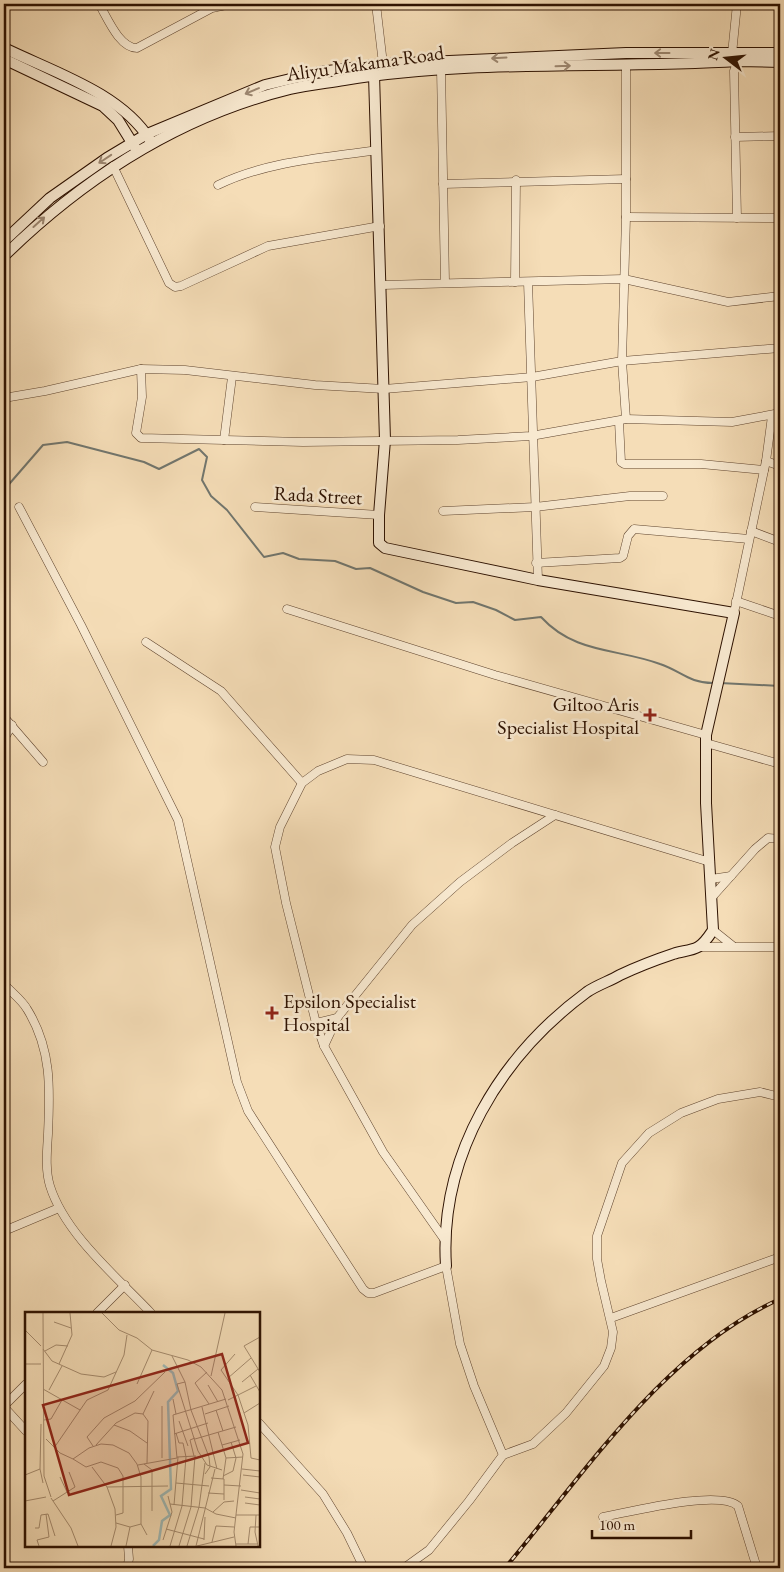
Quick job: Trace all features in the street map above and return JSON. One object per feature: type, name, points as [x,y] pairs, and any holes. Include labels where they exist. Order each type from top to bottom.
[{"type":"street","points":[[99,4],[122,40],[133,48],[137,48],[211,6],[231,4]]},
{"type":"street","points":[[376,4],[383,64]]},
{"type":"street","points":[[737,4],[734,71],[737,218]]},
{"type":"street","points":[[4,48],[112,101],[129,114],[150,139]]},
{"type":"street","name":"Aliyu Makama Road","points":[[150,139],[229,108],[290,89],[374,75],[626,53],[735,57],[780,62]]},
{"type":"street","name":"Aliyu Makama Road","points":[[4,241],[50,198],[135,147],[265,86],[320,72],[383,64],[527,62],[626,64],[780,53]]},
{"type":"street","points":[[4,59],[103,106],[118,120],[135,147]]},
{"type":"street","points":[[626,64],[626,217],[621,462],[624,464],[701,464],[764,470]]},
{"type":"street","points":[[441,69],[445,282]]},
{"type":"street","points":[[374,75],[378,150],[385,440],[379,515],[379,543],[385,548],[538,580],[734,613]]},
{"type":"street","points":[[735,137],[780,136]]},
{"type":"street","name":"Aliyu Makama Road","points":[[4,256],[57,206],[113,166],[135,147]]},
{"type":"street","points":[[218,185],[234,177],[292,162],[378,150]]},
{"type":"street","points":[[113,166],[169,283],[175,287],[181,286],[268,246],[380,226]]},
{"type":"street","points":[[443,184],[516,180],[626,179]]},
{"type":"street","points":[[515,282],[516,180]]},
{"type":"street","points":[[626,217],[780,218]]},
{"type":"street","points":[[382,284],[624,279],[728,302],[780,296]]},
{"type":"street","points":[[528,282],[532,377],[531,436],[538,580]]},
{"type":"street","points":[[4,398],[45,391],[142,369],[185,370],[315,386],[384,389],[532,377],[622,361],[780,348]]},
{"type":"street","points":[[142,369],[142,397],[136,433],[138,437],[224,440],[458,440],[531,436],[623,420],[732,422],[780,413]]},
{"type":"street","points":[[224,440],[232,376]]},
{"type":"street","points":[[699,947],[713,930],[713,896],[706,803],[706,739],[766,461],[772,416]]},
{"type":"street","points":[[766,461],[780,466]]},
{"type":"street","points":[[442,510],[535,507],[630,496],[663,496]]},
{"type":"street","points":[[18,507],[81,625],[178,820],[237,1082],[248,1111],[363,1289],[368,1293],[374,1293],[446,1266]]},
{"type":"street","name":"Rada Street","points":[[255,507],[379,515]]},
{"type":"street","points":[[536,563],[620,558],[623,556],[628,536],[634,529],[750,535],[780,542]]},
{"type":"street","points":[[736,600],[780,616]]},
{"type":"street","points":[[287,609],[706,739],[780,764]]},
{"type":"street","points":[[146,642],[221,691],[302,783]]},
{"type":"street","points":[[4,717],[43,762]]},
{"type":"street","points":[[4,738],[12,725]]},
{"type":"street","points":[[444,1239],[383,1152],[324,1046],[316,1023],[286,903],[275,846],[280,826],[302,783],[318,772],[347,759],[374,760],[710,862]]},
{"type":"street","points":[[324,1046],[337,1018],[412,925],[460,882],[512,842],[555,815]]},
{"type":"street","points":[[713,896],[768,838],[780,839]]},
{"type":"street","points":[[711,879],[731,876]]},
{"type":"street","points":[[713,930],[732,946]]},
{"type":"street","points":[[502,1454],[474,1386],[460,1344],[446,1266],[444,1239],[452,1192],[465,1146],[485,1101],[513,1060],[548,1025],[588,991],[638,967],[699,947],[780,947]]},
{"type":"street","points":[[4,984],[27,1008],[43,1041],[50,1078],[47,1159],[50,1185],[59,1208],[77,1234],[150,1312]]},
{"type":"street","points":[[316,1023],[337,1018]]},
{"type":"street","points":[[404,1568],[430,1550],[470,1501],[502,1454],[533,1444],[566,1413],[604,1366],[612,1348],[613,1332],[601,1281],[597,1236],[622,1163],[649,1133],[681,1113],[726,1097],[760,1092],[780,1097]]},
{"type":"street","points":[[4,1231],[59,1208]]},
{"type":"street","points":[[611,1318],[780,1257]]},
{"type":"street","points":[[98,1312],[125,1286]]},
{"type":"street","points":[[25,1385],[4,1407],[25,1429]]},
{"type":"street","points":[[260,1424],[323,1494],[347,1534],[364,1568]]},
{"type":"street","points":[[603,1517],[698,1500],[727,1499],[738,1506],[757,1568]]},
{"type":"street","points":[[127,1568],[129,1559],[128,1547]]},
{"type":"waterway","points":[[4,490],[43,445],[67,442],[144,462],[159,469],[199,449],[207,457],[202,480],[211,496],[227,510],[264,557],[283,553],[299,559],[335,561],[356,569],[370,568],[423,592],[456,603],[473,602],[496,610],[515,620],[541,617],[554,629],[582,644],[644,659],[667,667],[691,679],[713,683]]},
{"type":"waterway","points":[[720,683],[780,686]]},
{"type":"railway","points":[[505,1568],[596,1455],[663,1382],[700,1349],[739,1321],[780,1299]]},
{"type":"place","name":"Giltoo Aris Specialist Hospital","points":[[650,715]]},
{"type":"place","name":"Epsilon Specialist Hospital","points":[[272,1013]]}]
